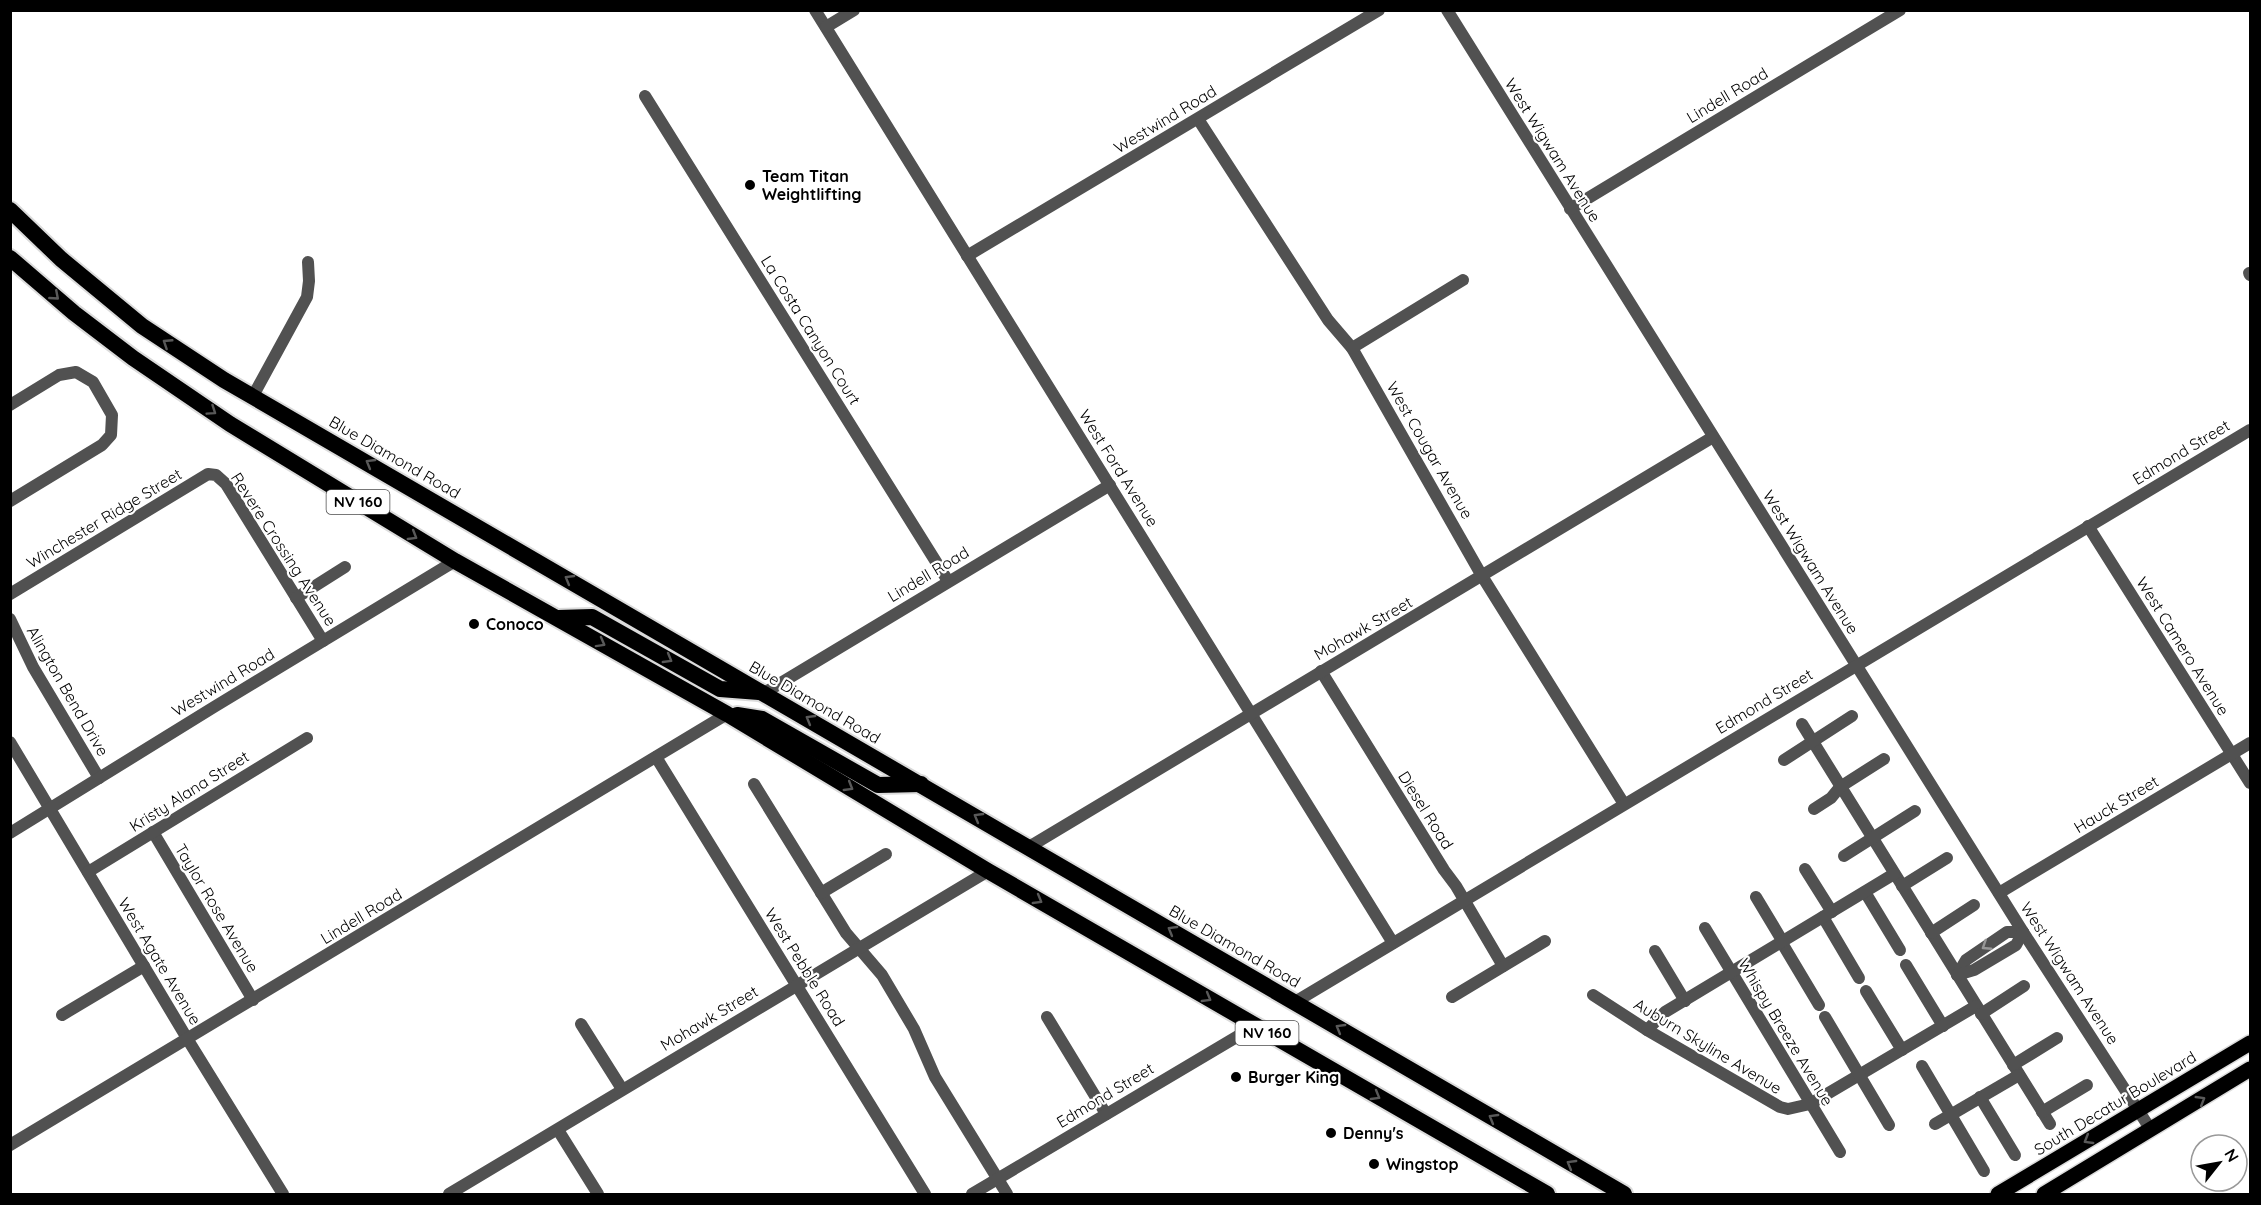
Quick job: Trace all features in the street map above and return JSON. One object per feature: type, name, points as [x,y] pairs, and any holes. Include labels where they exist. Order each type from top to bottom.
[{"type":"highway","name":"Blue Diamond Road","points":[[10,210],[61,259],[142,326],[252,396],[1623,1194]]},
{"type":"highway","name":"NV 160","points":[[10,258],[74,313],[133,358],[230,424],[455,561],[728,714],[988,871],[1547,1194]]},
{"type":"highway","points":[[557,618],[592,617],[720,689],[764,693]]},
{"type":"highway","points":[[728,714],[762,719],[878,785],[921,784]]},
{"type":"main road","name":"South Decatur Boulevard","points":[[1998,1194],[2250,1043]]},
{"type":"main road","points":[[2044,1194],[2250,1069]]},
{"type":"street","name":"West Ford Avenue","points":[[815,10],[1393,943]]},
{"type":"street","points":[[826,27],[854,10]]},
{"type":"street","name":"Westwind Road","points":[[968,256],[1379,10]]},
{"type":"street","name":"West Wigwam Avenue","points":[[1446,10],[2023,932],[2151,1130]]},
{"type":"street","name":"Lindell Road","points":[[1570,209],[1900,10]]},
{"type":"street","name":"La Costa Canyon Court","points":[[645,96],[948,581]]},
{"type":"street","name":"West Cougar Avenue","points":[[1198,119],[1328,320],[1352,348],[1482,576],[1624,804]]},
{"type":"street","points":[[252,396],[307,297],[308,262]]},
{"type":"street","points":[[1352,348],[1462,280]]},
{"type":"street","points":[[10,405],[59,375],[76,372],[93,382],[112,415],[111,435],[102,445],[10,501]]},
{"type":"street","name":"Edmond Street","points":[[1295,1002],[2250,430]]},
{"type":"street","name":"Mohawk Street","points":[[1029,847],[1713,437]]},
{"type":"street","name":"Winchester Ridge Street","points":[[10,594],[208,474],[216,475]]},
{"type":"street","name":"Revere Crossing Avenue","points":[[216,475],[226,484],[323,640]]},
{"type":"street","name":"Lindell Road","points":[[764,693],[1110,485]]},
{"type":"street","name":"West Camero Avenue","points":[[2088,526],[2250,783]]},
{"type":"street","name":"Westwind Road","points":[[10,833],[455,561]]},
{"type":"street","points":[[296,598],[345,567]]},
{"type":"street","name":"Alington Bend Drive","points":[[10,619],[33,667],[99,778]]},
{"type":"street","name":"Diesel Road","points":[[1321,671],[1503,966]]},
{"type":"street","name":"Lindell Road","points":[[10,1145],[728,714]]},
{"type":"street","points":[[1784,760],[1852,716]]},
{"type":"street","points":[[1802,724],[2050,1124]]},
{"type":"street","name":"Kristy Alana Street","points":[[88,872],[307,738]]},
{"type":"street","name":"West Agate Avenue","points":[[10,742],[283,1194]]},
{"type":"street","name":"Hauck Street","points":[[1999,893],[2250,743]]},
{"type":"street","name":"West Pebble Road","points":[[656,757],[926,1194]]},
{"type":"street","points":[[1814,809],[1831,798],[1840,787],[1884,759]]},
{"type":"street","points":[[754,784],[846,933],[882,975],[909,1020],[935,1077],[1007,1194]]},
{"type":"street","points":[[1844,856],[1915,811]]},
{"type":"street","name":"Taylor Rose Avenue","points":[[153,832],[253,1000]]},
{"type":"street","points":[[821,893],[886,854]]},
{"type":"street","points":[[1902,886],[1947,858]]},
{"type":"street","points":[[1806,869],[1859,978]]},
{"type":"street","name":"Mohawk Street","points":[[448,1194],[988,871]]},
{"type":"street","points":[[1647,1030],[1665,1012],[1894,874]]},
{"type":"street","points":[[1865,892],[1900,951]]},
{"type":"street","points":[[1756,897],[1819,1005]]},
{"type":"street","points":[[1931,933],[1974,905]]},
{"type":"street","name":"Whispy Breeze Avenue","points":[[1705,928],[1840,1152]]},
{"type":"street","points":[[1957,975],[1966,960],[2007,932],[2023,932]]},
{"type":"street","points":[[1452,997],[1545,941]]},
{"type":"street","points":[[1655,951],[1685,1001]]},
{"type":"street","points":[[1906,965],[1943,1026]]},
{"type":"street","points":[[62,1015],[144,966]]},
{"type":"street","points":[[1810,1104],[1943,1026],[2024,986]]},
{"type":"street","points":[[1866,991],[1902,1050]]},
{"type":"street","name":"Auburn Skyline Avenue","points":[[1593,995],[1647,1030],[1780,1107],[1788,1109],[1810,1104]]},
{"type":"street","points":[[1047,1017],[1106,1114]]},
{"type":"street","points":[[1825,1017],[1889,1125]]},
{"type":"street","points":[[581,1024],[622,1089]]},
{"type":"street","name":"Edmond Street","points":[[972,1194],[1255,1026]]},
{"type":"street","points":[[1935,1124],[1980,1098],[2057,1038]]},
{"type":"street","points":[[1922,1066],[1984,1171]]},
{"type":"street","points":[[2042,1112],[2086,1085]]},
{"type":"street","points":[[1980,1098],[2015,1155]]},
{"type":"street","points":[[558,1130],[598,1194]]},
{"type":"place","name":"Team Titan Weightlifting","points":[[750,185]]},
{"type":"place","name":"Conoco","points":[[474,624]]},
{"type":"place","name":"Burger King","points":[[1236,1077]]},
{"type":"place","name":"Denny's","points":[[1331,1133]]},
{"type":"place","name":"Wingstop","points":[[1374,1164]]}]
